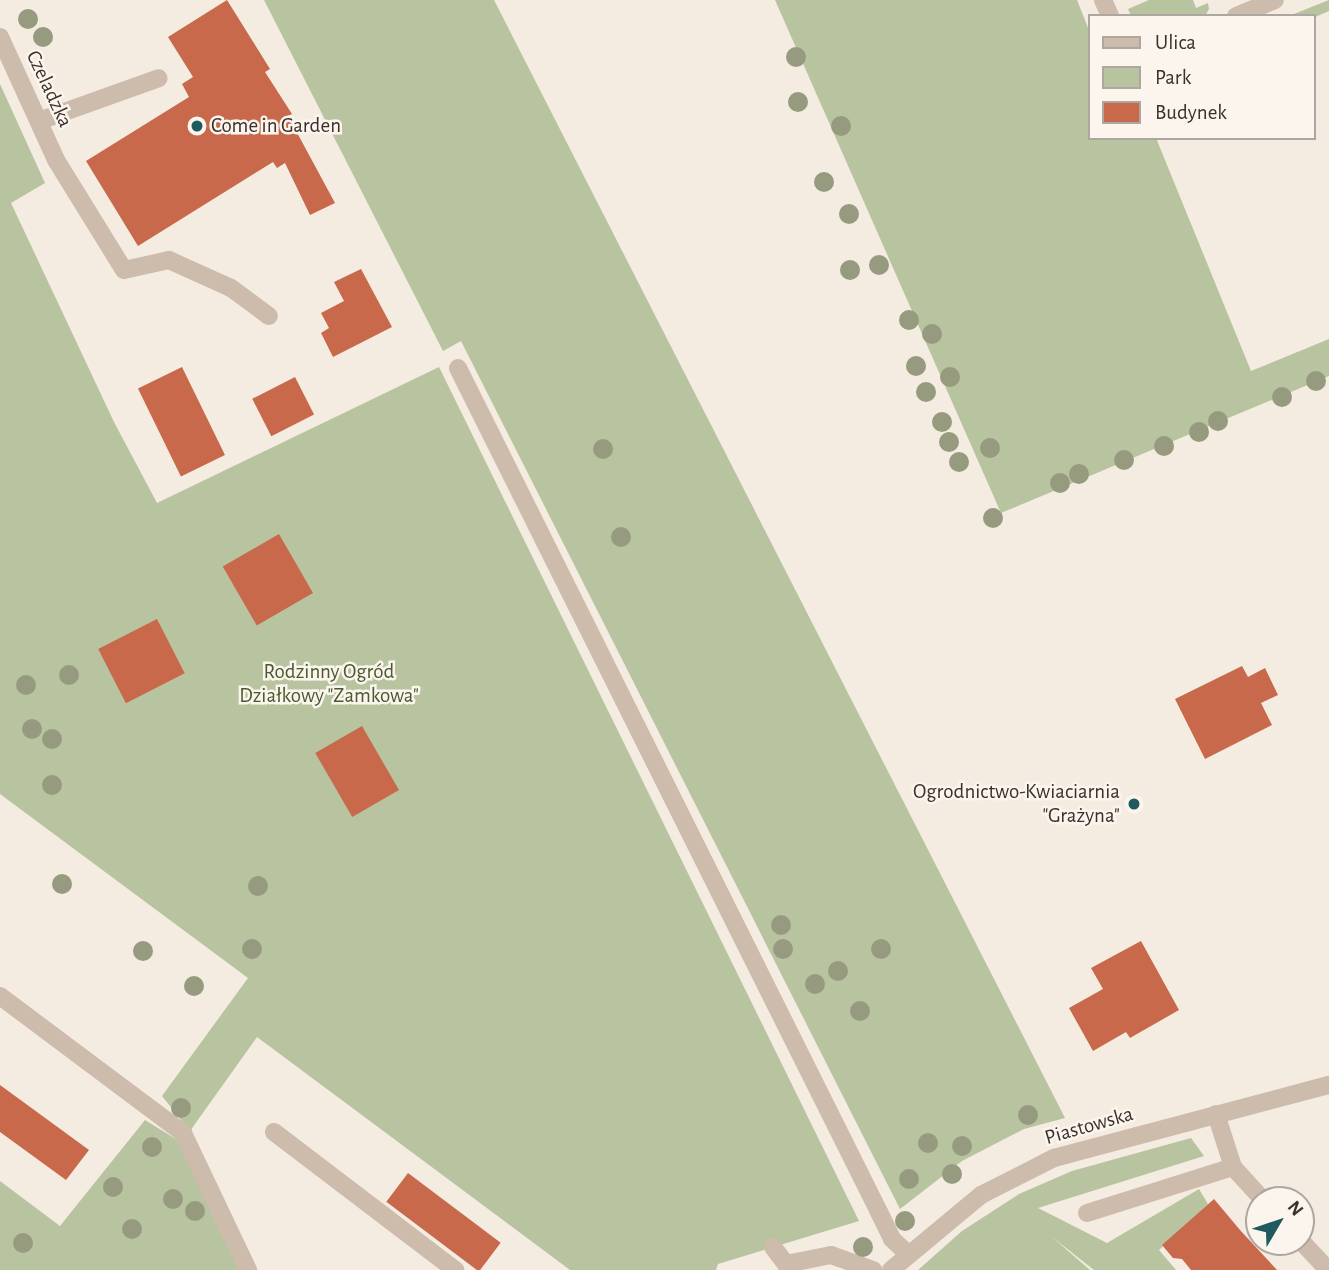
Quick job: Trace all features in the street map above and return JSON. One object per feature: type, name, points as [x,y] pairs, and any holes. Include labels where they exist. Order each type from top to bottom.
[{"type":"street","points":[[1241,14],[1275,0]]},
{"type":"street","name":"Czeladzka","points":[[0,37],[56,160],[124,270],[169,260],[231,288],[269,316]]},
{"type":"street","points":[[39,121],[159,78]]},
{"type":"street","points":[[458,368],[888,1230],[907,1253]]},
{"type":"street","points":[[0,996],[183,1133],[248,1270]]},
{"type":"street","name":"Piastowska","points":[[891,1270],[907,1253],[981,1195],[1054,1158],[1329,1085]]},
{"type":"street","points":[[1216,1114],[1233,1167],[1251,1186]]},
{"type":"street","points":[[274,1132],[455,1270]]},
{"type":"street","points":[[1087,1213],[1233,1167]]},
{"type":"street","points":[[773,1247],[786,1267],[831,1255],[873,1270]]},
{"type":"street","points":[[1315,1256],[1328,1270]]},
{"type":"green space","points":[[264,0],[494,0],[1065,1118],[1024,1129],[962,1161],[900,1209],[461,341],[443,351]]},
{"type":"green space","points":[[775,0],[1077,0],[1088,28],[1088,140],[1157,140],[1251,371],[1329,339],[1329,376],[1001,513]]},
{"type":"green space","points":[[1149,0],[1193,0],[1196,8],[1208,3],[1209,9],[1206,14],[1130,14],[1128,9]]},
{"type":"green space","points":[[1329,0],[1329,11],[1315,17],[1315,14],[1294,14]]},
{"type":"green space","name":"Rodzinny Ogród Działkowy \"Zamkowa\"","points":[[0,84],[45,183],[11,203],[114,422],[157,503],[439,367],[859,1221],[718,1264],[716,1270],[570,1270],[257,1037],[190,1131],[162,1096],[248,978],[0,794]]},
{"type":"green space","points":[[145,1120],[179,1141],[239,1270],[0,1270],[0,1181],[60,1226]]},
{"type":"green space","points":[[1191,1138],[1204,1156],[1038,1208],[1107,1243],[1199,1189],[1208,1204],[1159,1250],[1176,1270],[1094,1270],[1052,1237],[1090,1270],[918,1270],[962,1231],[1019,1194],[1072,1171]]},
{"type":"building","points":[[227,0],[270,69],[265,72],[292,114],[288,116],[335,203],[310,215],[285,163],[277,168],[273,162],[138,246],[86,161],[189,97],[182,84],[193,77],[168,37]]},
{"type":"building","points":[[361,269],[392,327],[333,357],[321,333],[329,328],[321,313],[344,301],[334,282]]},
{"type":"building","points":[[182,367],[225,455],[181,477],[138,388]]},
{"type":"building","points":[[295,377],[314,414],[271,436],[252,399]]},
{"type":"building","points":[[279,534],[313,593],[257,625],[223,566]]},
{"type":"building","points":[[157,619],[185,673],[126,703],[98,649]]},
{"type":"building","points":[[1242,666],[1248,677],[1265,668],[1278,695],[1261,703],[1272,725],[1205,759],[1175,699]]},
{"type":"building","points":[[362,726],[399,790],[352,817],[315,753]]},
{"type":"building","points":[[1141,941],[1179,1010],[1130,1038],[1126,1032],[1093,1051],[1069,1008],[1103,989],[1091,968]]},
{"type":"building","points":[[0,1085],[89,1150],[66,1180],[0,1132]]},
{"type":"building","points":[[408,1173],[501,1243],[480,1270],[477,1270],[386,1202]]},
{"type":"building","points":[[1214,1199],[1245,1235],[1245,1256],[1264,1256],[1277,1270],[1191,1270],[1182,1259],[1173,1258],[1162,1245]]},
{"type":"place","name":"Come in Garden","points":[[197,126]]},
{"type":"place","name":"Ogrodnictwo-Kwiaciarnia \"Grażyna\"","points":[[1134,804]]}]
